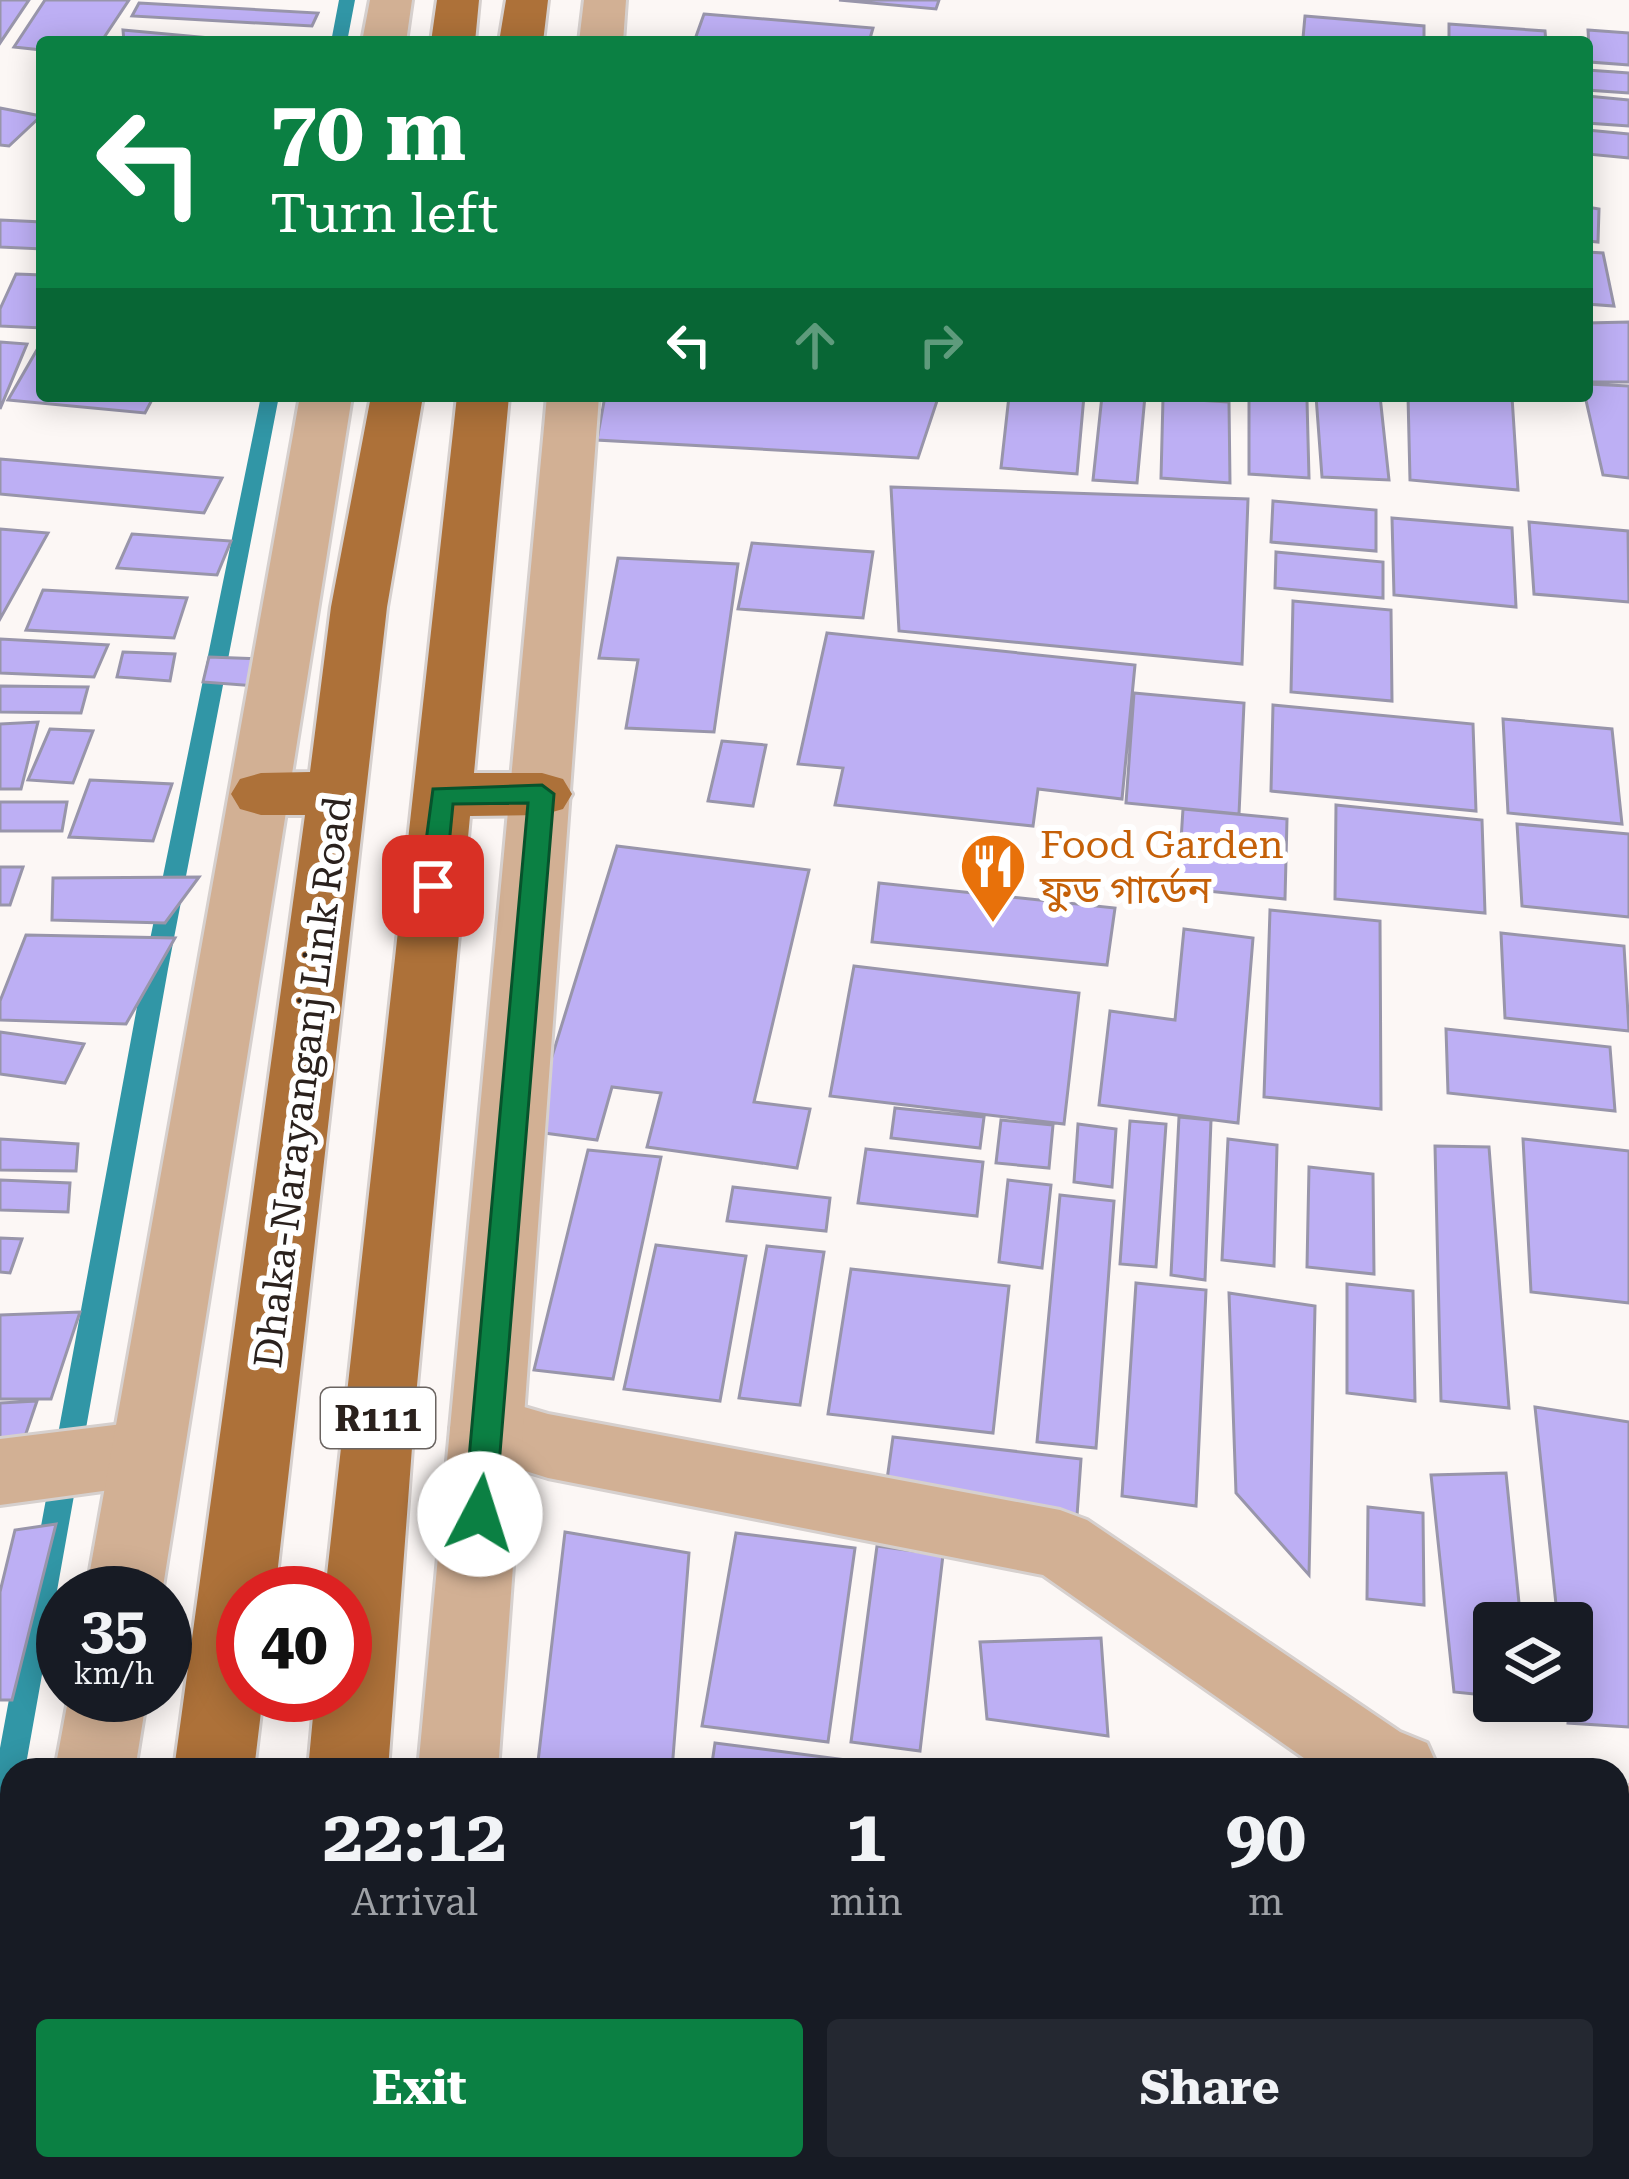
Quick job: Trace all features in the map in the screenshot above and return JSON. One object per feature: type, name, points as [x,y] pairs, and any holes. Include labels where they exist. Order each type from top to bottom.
[{"type":"main road","points":[[454,36],[458,0]]},
{"type":"main road","points":[[522,36],[527,0]]},
{"type":"main road","name":"Dhaka-Narayanganj Link Road","points":[[216,1758],[305,1071],[359,608],[396,402]]},
{"type":"main road","name":"R111","points":[[350,1758],[379,1406],[482,402]]},
{"type":"main road","points":[[261,794],[338,793]]},
{"type":"main road","points":[[441,795],[542,794]]},
{"type":"street","points":[[386,36],[392,0]]},
{"type":"street","points":[[602,36],[605,0]]},
{"type":"street","points":[[128,1566],[325,402]]},
{"type":"street","points":[[459,1758],[573,402]]},
{"type":"street","points":[[487,1428],[548,1446],[1060,1544],[1370,1758]]},
{"type":"street","points":[[0,1472],[147,1453]]},
{"type":"street","points":[[97,1758],[103,1722]]},
{"type":"building","points":[[0,0],[29,0],[0,43]]},
{"type":"building","points":[[45,0],[129,0],[105,36],[36,36],[36,49],[14,47]]},
{"type":"building","points":[[839,0],[939,0],[936,9]]},
{"type":"building","points":[[139,3],[318,13],[312,26],[132,16]]},
{"type":"building","points":[[704,14],[873,28],[871,36],[696,36]]},
{"type":"building","points":[[1305,16],[1424,26],[1424,36],[1303,36]]},
{"type":"building","points":[[1449,24],[1545,31],[1545,36],[1449,36]]},
{"type":"building","points":[[123,30],[188,36],[124,36]]},
{"type":"building","points":[[1588,30],[1629,33],[1629,65],[1593,62],[1593,36]]},
{"type":"building","points":[[1593,70],[1629,73],[1629,93],[1593,90]]},
{"type":"building","points":[[1593,97],[1629,100],[1629,126],[1593,123]]},
{"type":"building","points":[[0,108],[36,115],[36,121],[9,146],[0,145]]},
{"type":"building","points":[[1593,131],[1629,134],[1629,158],[1593,155]]},
{"type":"building","points":[[1593,208],[1599,209],[1598,242],[1593,242]]},
{"type":"building","points":[[0,220],[36,222],[36,249],[0,247]]},
{"type":"building","points":[[1593,252],[1603,253],[1614,306],[1593,304]]},
{"type":"building","points":[[16,274],[36,275],[36,328],[0,326],[0,309]]},
{"type":"building","points":[[1629,322],[1629,382],[1593,382],[1593,323]]},
{"type":"building","points":[[0,342],[27,344],[0,409]]},
{"type":"building","points":[[36,351],[36,402],[151,402],[145,413],[8,400]]},
{"type":"building","points":[[1593,384],[1629,386],[1629,478],[1603,475],[1586,402],[1593,402]]},
{"type":"building","points":[[604,402],[937,402],[918,458],[597,440]]},
{"type":"building","points":[[1008,402],[1083,402],[1077,474],[1001,468]]},
{"type":"building","points":[[1101,402],[1144,402],[1137,483],[1093,480]]},
{"type":"building","points":[[1163,402],[1229,402],[1230,483],[1161,478]]},
{"type":"building","points":[[1249,402],[1307,402],[1309,478],[1249,474]]},
{"type":"building","points":[[1316,402],[1381,402],[1389,480],[1322,477]]},
{"type":"building","points":[[1408,402],[1512,402],[1518,490],[1410,480]]},
{"type":"building","points":[[0,459],[222,478],[204,513],[0,494]]},
{"type":"building","points":[[891,487],[1248,499],[1242,664],[899,631]]},
{"type":"building","points":[[1273,501],[1376,510],[1376,551],[1271,542]]},
{"type":"building","points":[[1392,518],[1512,528],[1516,607],[1394,595]]},
{"type":"building","points":[[1529,522],[1628,531],[1629,602],[1534,594]]},
{"type":"building","points":[[0,529],[48,533],[0,619]]},
{"type":"building","points":[[132,534],[231,541],[217,575],[117,568]]},
{"type":"building","points":[[752,543],[873,552],[863,618],[738,609]]},
{"type":"building","points":[[1276,552],[1383,562],[1383,598],[1275,588]]},
{"type":"building","points":[[618,558],[738,564],[714,732],[626,728],[638,660],[599,658]]},
{"type":"building","points":[[43,590],[187,598],[174,638],[26,630]]},
{"type":"building","points":[[1293,601],[1391,610],[1392,701],[1291,692]]},
{"type":"building","points":[[827,633],[1135,665],[1122,799],[1038,789],[1033,826],[835,805],[843,768],[798,764]]},
{"type":"building","points":[[0,639],[108,645],[94,677],[0,673]]},
{"type":"building","points":[[123,652],[175,654],[170,681],[117,677]]},
{"type":"building","points":[[209,657],[260,659],[257,686],[203,682]]},
{"type":"building","points":[[0,686],[88,687],[81,713],[0,712]]},
{"type":"building","points":[[1134,693],[1244,703],[1239,814],[1126,803]]},
{"type":"building","points":[[1273,705],[1473,724],[1476,811],[1271,791]]},
{"type":"building","points":[[1503,719],[1612,729],[1622,824],[1508,813]]},
{"type":"building","points":[[38,722],[21,789],[0,789],[0,724]]},
{"type":"building","points":[[50,729],[93,731],[73,783],[28,780]]},
{"type":"building","points":[[722,741],[766,745],[753,806],[708,801]]},
{"type":"building","points":[[90,780],[172,784],[153,841],[69,837]]},
{"type":"building","points":[[0,802],[67,802],[62,831],[0,831]]},
{"type":"building","points":[[1336,805],[1482,820],[1485,913],[1335,899]]},
{"type":"building","points":[[1183,809],[1287,819],[1285,899],[1178,888]]},
{"type":"building","points":[[1517,824],[1629,834],[1629,917],[1522,906]]},
{"type":"building","points":[[617,846],[809,870],[754,1102],[810,1109],[797,1168],[647,1147],[661,1093],[612,1087],[597,1140],[529,1131]]},
{"type":"building","points":[[0,867],[23,867],[10,905],[0,905]]},
{"type":"building","points":[[199,877],[165,923],[52,920],[53,878]]},
{"type":"building","name":"Food Garden ফুড গার্ডেন","points":[[879,883],[1115,908],[1107,965],[872,942]]},
{"type":"building","points":[[1270,910],[1380,921],[1381,1109],[1264,1097]]},
{"type":"building","points":[[1184,929],[1253,938],[1238,1123],[1099,1105],[1110,1011],[1175,1020]]},
{"type":"building","points":[[1501,933],[1624,946],[1629,1031],[1505,1018]]},
{"type":"building","points":[[26,935],[175,938],[126,1024],[0,1020],[0,1001]]},
{"type":"building","points":[[854,966],[1079,993],[1064,1124],[830,1096]]},
{"type":"building","points":[[1446,1029],[1610,1047],[1615,1111],[1448,1093]]},
{"type":"building","points":[[0,1032],[84,1044],[65,1083],[0,1074]]},
{"type":"building","points":[[895,1108],[984,1117],[980,1148],[891,1138]]},
{"type":"building","points":[[1179,1117],[1211,1120],[1205,1280],[1171,1275]]},
{"type":"building","points":[[1001,1120],[1053,1125],[1049,1168],[996,1163]]},
{"type":"building","points":[[1130,1121],[1166,1124],[1156,1267],[1120,1264]]},
{"type":"building","points":[[1078,1124],[1116,1129],[1112,1187],[1074,1182]]},
{"type":"building","points":[[0,1139],[78,1144],[76,1171],[0,1170]]},
{"type":"building","points":[[1228,1139],[1277,1145],[1274,1266],[1222,1260]]},
{"type":"building","points":[[1523,1139],[1629,1151],[1629,1303],[1531,1292]]},
{"type":"building","points":[[1435,1146],[1489,1147],[1509,1408],[1441,1401]]},
{"type":"building","points":[[866,1149],[983,1162],[977,1216],[858,1203]]},
{"type":"building","points":[[588,1150],[661,1157],[613,1379],[534,1370]]},
{"type":"building","points":[[1309,1167],[1373,1174],[1374,1274],[1307,1267]]},
{"type":"building","points":[[0,1180],[70,1183],[68,1212],[0,1210]]},
{"type":"building","points":[[1008,1180],[1051,1185],[1042,1268],[999,1262]]},
{"type":"building","points":[[733,1187],[830,1198],[826,1231],[727,1221]]},
{"type":"building","points":[[1060,1195],[1114,1201],[1096,1448],[1037,1442]]},
{"type":"building","points":[[0,1238],[22,1239],[10,1273],[0,1272]]},
{"type":"building","points":[[656,1245],[746,1256],[720,1401],[624,1389]]},
{"type":"building","points":[[767,1246],[824,1252],[800,1405],[739,1398]]},
{"type":"building","points":[[851,1269],[1009,1286],[993,1433],[828,1414]]},
{"type":"building","points":[[1136,1283],[1206,1290],[1196,1506],[1122,1496]]},
{"type":"building","points":[[1347,1284],[1413,1291],[1415,1401],[1347,1393]]},
{"type":"building","points":[[1229,1293],[1315,1306],[1309,1575],[1236,1493]]},
{"type":"building","points":[[80,1312],[51,1399],[0,1399],[0,1315]]},
{"type":"building","points":[[37,1401],[18,1457],[0,1457],[0,1403]]},
{"type":"building","points":[[1535,1407],[1629,1422],[1629,1727],[1568,1723],[1593,1722],[1593,1602],[1556,1602]]},
{"type":"building","points":[[893,1437],[1081,1459],[1077,1516],[885,1494]]},
{"type":"building","points":[[1506,1473],[1519,1602],[1473,1602],[1473,1694],[1454,1692],[1431,1475]]},
{"type":"building","points":[[1368,1507],[1423,1513],[1424,1605],[1367,1599]]},
{"type":"building","points":[[56,1524],[46,1566],[36,1566],[36,1604],[12,1700],[0,1700],[0,1592],[15,1530]]},
{"type":"building","points":[[565,1532],[689,1553],[673,1758],[538,1758]]},
{"type":"building","points":[[736,1533],[855,1548],[828,1742],[702,1726]]},
{"type":"building","points":[[877,1546],[943,1555],[920,1751],[851,1742]]},
{"type":"building","points":[[1101,1638],[1108,1736],[987,1719],[980,1642]]},
{"type":"building","points":[[715,1743],[831,1758],[713,1758]]},
{"type":"waterway","points":[[340,36],[347,0]]},
{"type":"waterway","points":[[13,1758],[156,969],[269,402]]},
{"type":"place","name":"Food Garden ফুড গার্ডেন","points":[[993,925]]},
{"type":"route","points":[[433,886],[441,795],[542,794],[480,1514]]}]
